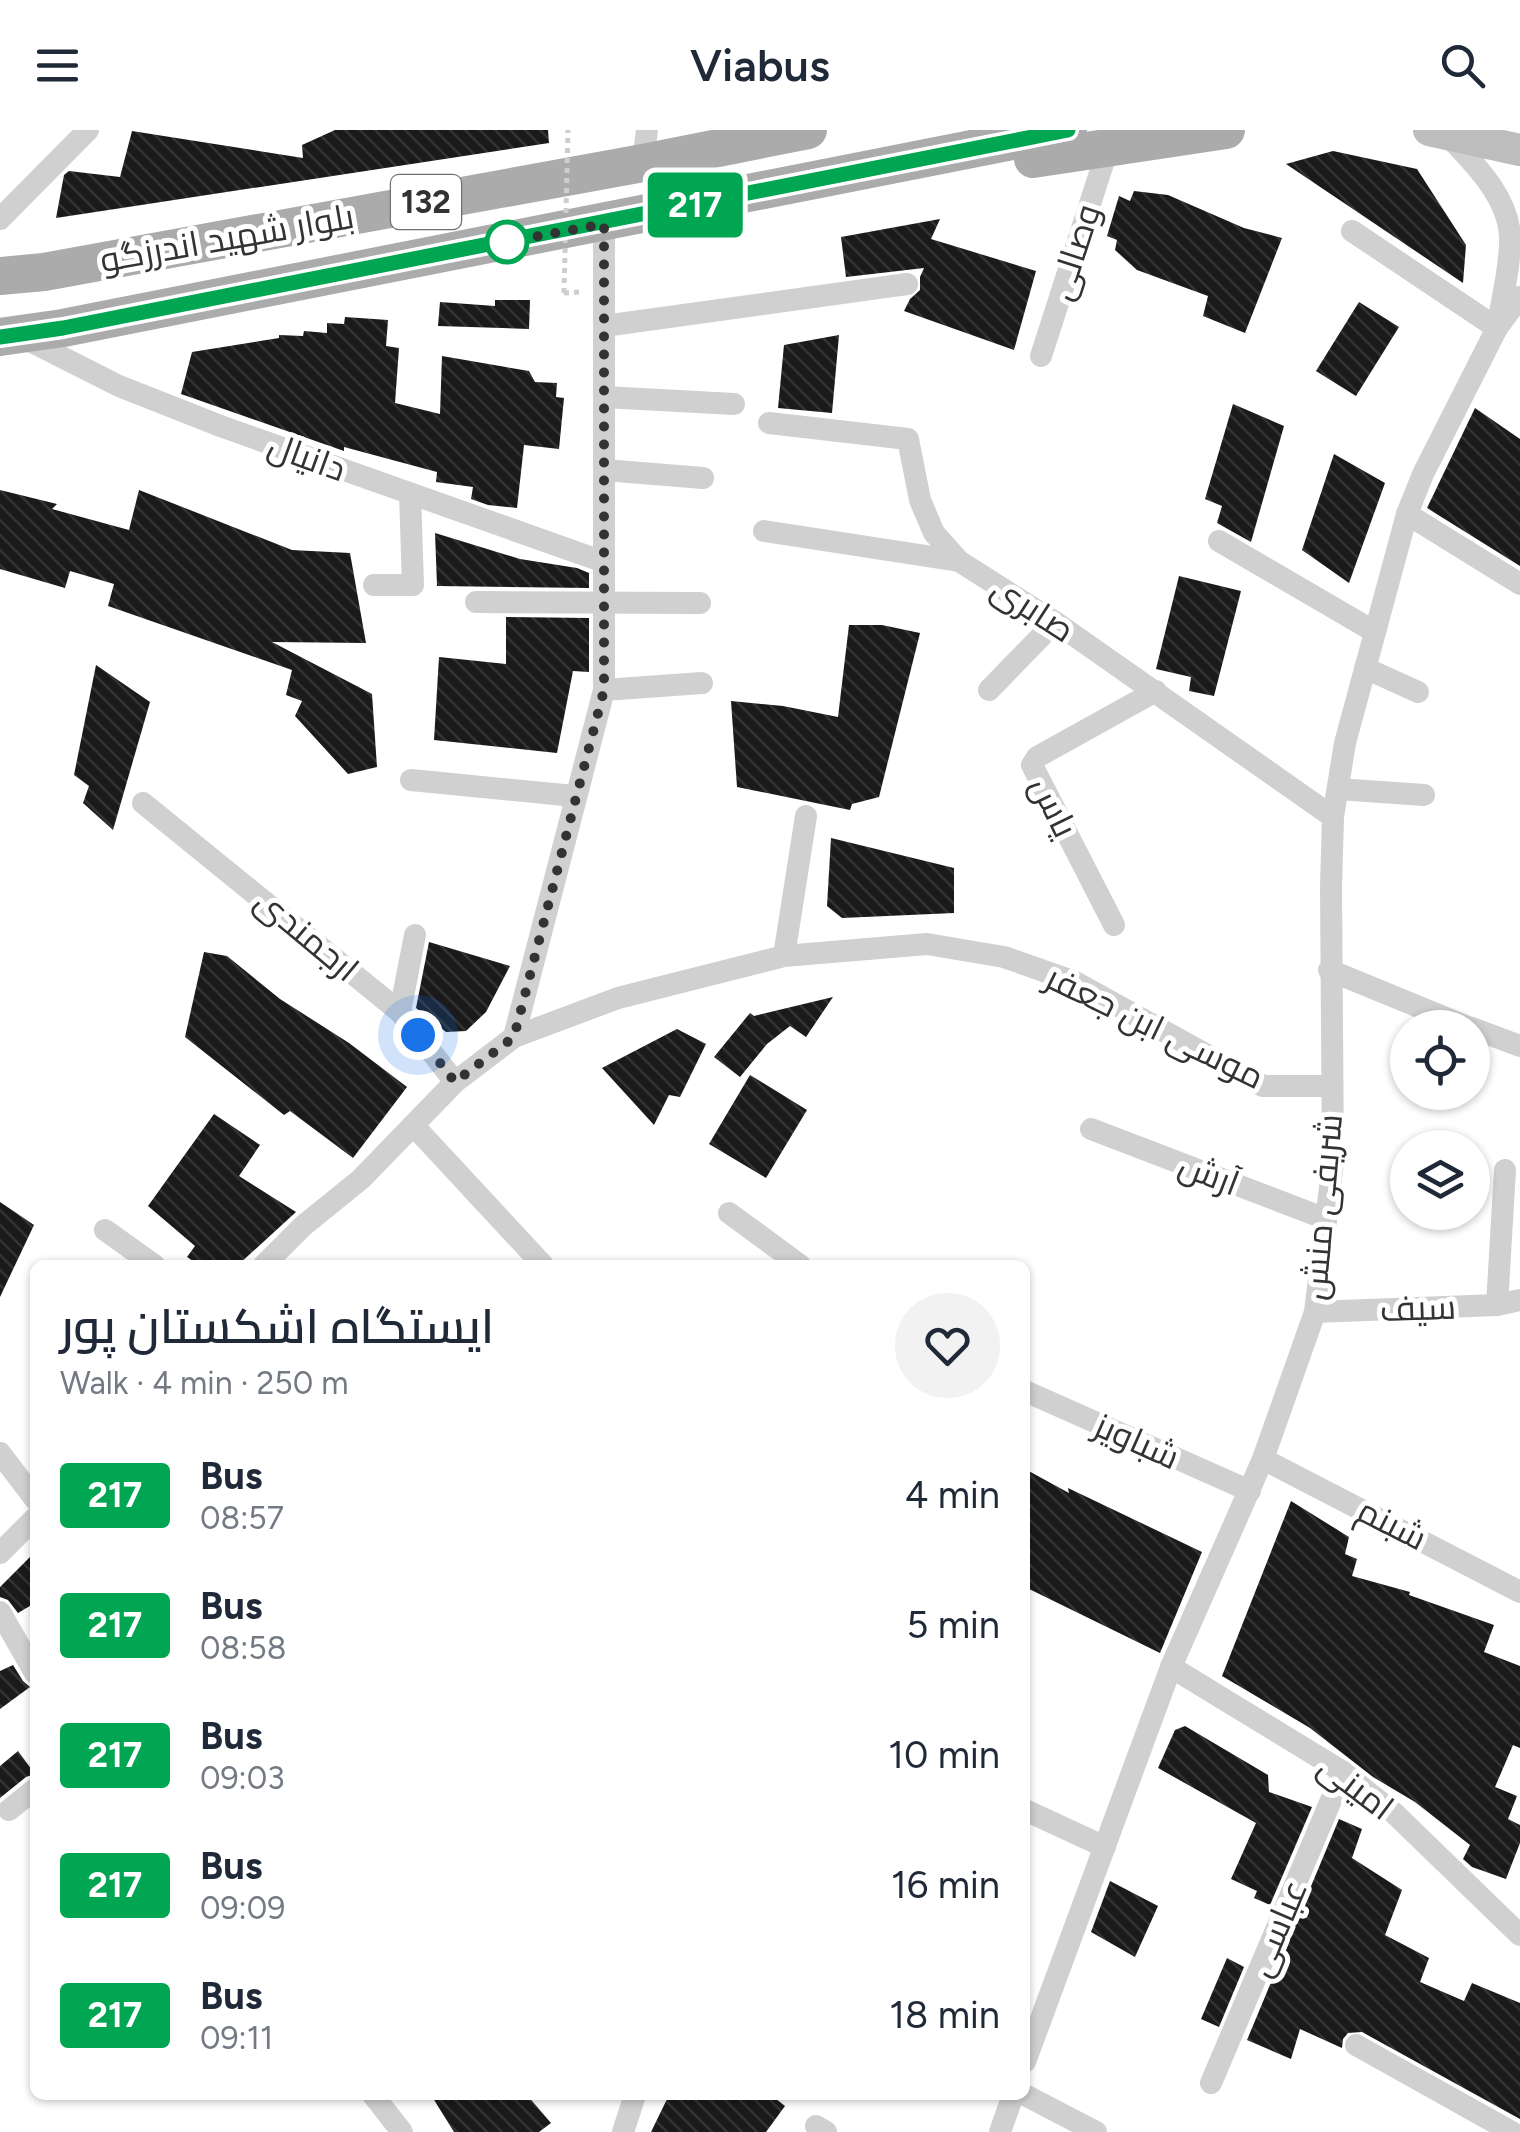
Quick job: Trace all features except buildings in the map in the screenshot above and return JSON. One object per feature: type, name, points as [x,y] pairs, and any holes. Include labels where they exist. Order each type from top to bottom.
[{"type":"main road","name":"بلوار شهید اندرزگو","points":[[0,276],[44,272],[150,251],[645,147],[808,130]]},
{"type":"main road","name":"بلوار شهید اندرزگو","points":[[9,336],[604,224],[1068,130]]},
{"type":"main road","points":[[822,180],[968,170],[1226,130]]},
{"type":"main road","points":[[1439,133],[1520,150]]},
{"type":"main road","points":[[150,251],[137,270],[136,284],[144,296],[167,307]]},
{"type":"main road","points":[[44,272],[74,281],[82,290],[85,300],[81,311],[63,328]]},
{"type":"street","points":[[0,219],[88,130]]},
{"type":"street","points":[[1439,133],[1480,169],[1496,195],[1511,241],[1498,328]]},
{"type":"street","name":"وصالی","points":[[1041,356],[1108,148]]},
{"type":"street","points":[[514,1037],[604,690],[604,224]]},
{"type":"street","points":[[1352,231],[1498,328]]},
{"type":"street","points":[[604,326],[908,284]]},
{"type":"street","points":[[1498,328],[1520,297]]},
{"type":"street","name":"شریفی منش","points":[[1030,2033],[1106,1847],[1171,1667],[1263,1459],[1315,1312],[1333,1162],[1329,970],[1333,816],[1345,742],[1407,514],[1423,474],[1498,328]]},
{"type":"street","name":"دانیال","points":[[9,336],[119,386],[604,562]]},
{"type":"street","points":[[604,397],[734,404]]},
{"type":"street","name":"صابری","points":[[768,423],[908,439],[920,500],[934,533],[959,560],[1055,622],[1333,816]]},
{"type":"street","points":[[604,470],[703,478]]},
{"type":"street","points":[[374,585],[413,585],[410,494]]},
{"type":"street","points":[[1407,514],[1520,584]]},
{"type":"street","points":[[764,532],[959,560]]},
{"type":"street","points":[[1219,541],[1375,632]]},
{"type":"street","points":[[476,602],[700,603]]},
{"type":"street","points":[[988,690],[1055,622]]},
{"type":"street","points":[[1365,668],[1418,692]]},
{"type":"street","points":[[604,690],[702,683]]},
{"type":"street","name":"یاس","points":[[1114,925],[1032,765],[1037,756],[1156,692]]},
{"type":"street","points":[[411,780],[574,796]]},
{"type":"street","points":[[1338,789],[1424,795]]},
{"type":"street","name":"ارجمندی","points":[[143,803],[400,1012],[455,1082]]},
{"type":"street","points":[[784,956],[806,816]]},
{"type":"street","points":[[400,1012],[414,935]]},
{"type":"street","name":"موسی ابن جعفر","points":[[269,1260],[360,1179],[455,1082],[514,1037],[618,998],[784,956],[927,944],[1004,956],[1075,982],[1264,1086],[1330,1086]]},
{"type":"street","points":[[1329,970],[1427,1010]]},
{"type":"street","points":[[1490,1035],[1520,1046]]},
{"type":"street","points":[[413,1125],[538,1260]]},
{"type":"street","name":"آرش","points":[[1091,1128],[1326,1219]]},
{"type":"street","points":[[1505,1170],[1508,1302]]},
{"type":"street","points":[[729,1213],[793,1260]]},
{"type":"street","points":[[105,1230],[147,1260]]},
{"type":"street","name":"سیف","points":[[1315,1312],[1508,1302]]},
{"type":"street","name":"شباویز","points":[[1030,1392],[1250,1491]]},
{"type":"street","points":[[0,1453],[30,1492]]},
{"type":"street","name":"شبنم","points":[[1263,1459],[1520,1592]]},
{"type":"street","points":[[0,1552],[30,1523]]},
{"type":"street","points":[[0,1612],[30,1664]]},
{"type":"street","name":"امینی","points":[[1171,1667],[1343,1772],[1394,1813],[1520,1935]]},
{"type":"street","name":"عباسی","points":[[1212,2083],[1343,1772]]},
{"type":"street","points":[[9,1810],[30,1793]]},
{"type":"street","points":[[1030,1812],[1106,1847]]},
{"type":"street","points":[[1356,2046],[1512,2132]]},
{"type":"street","points":[[1030,2098],[1096,2132]]},
{"type":"street","points":[[377,2100],[402,2132]]},
{"type":"street","points":[[624,2132],[633,2100]]},
{"type":"street","points":[[1000,2132],[1012,2100]]},
{"type":"path","points":[[564,293],[568,130]]},
{"type":"bus line","name":"217","points":[[0,337],[604,224],[1068,130]]},
{"type":"route","points":[[418,1035],[455,1082],[514,1037],[604,690],[604,224],[495,244],[507,242]]}]
